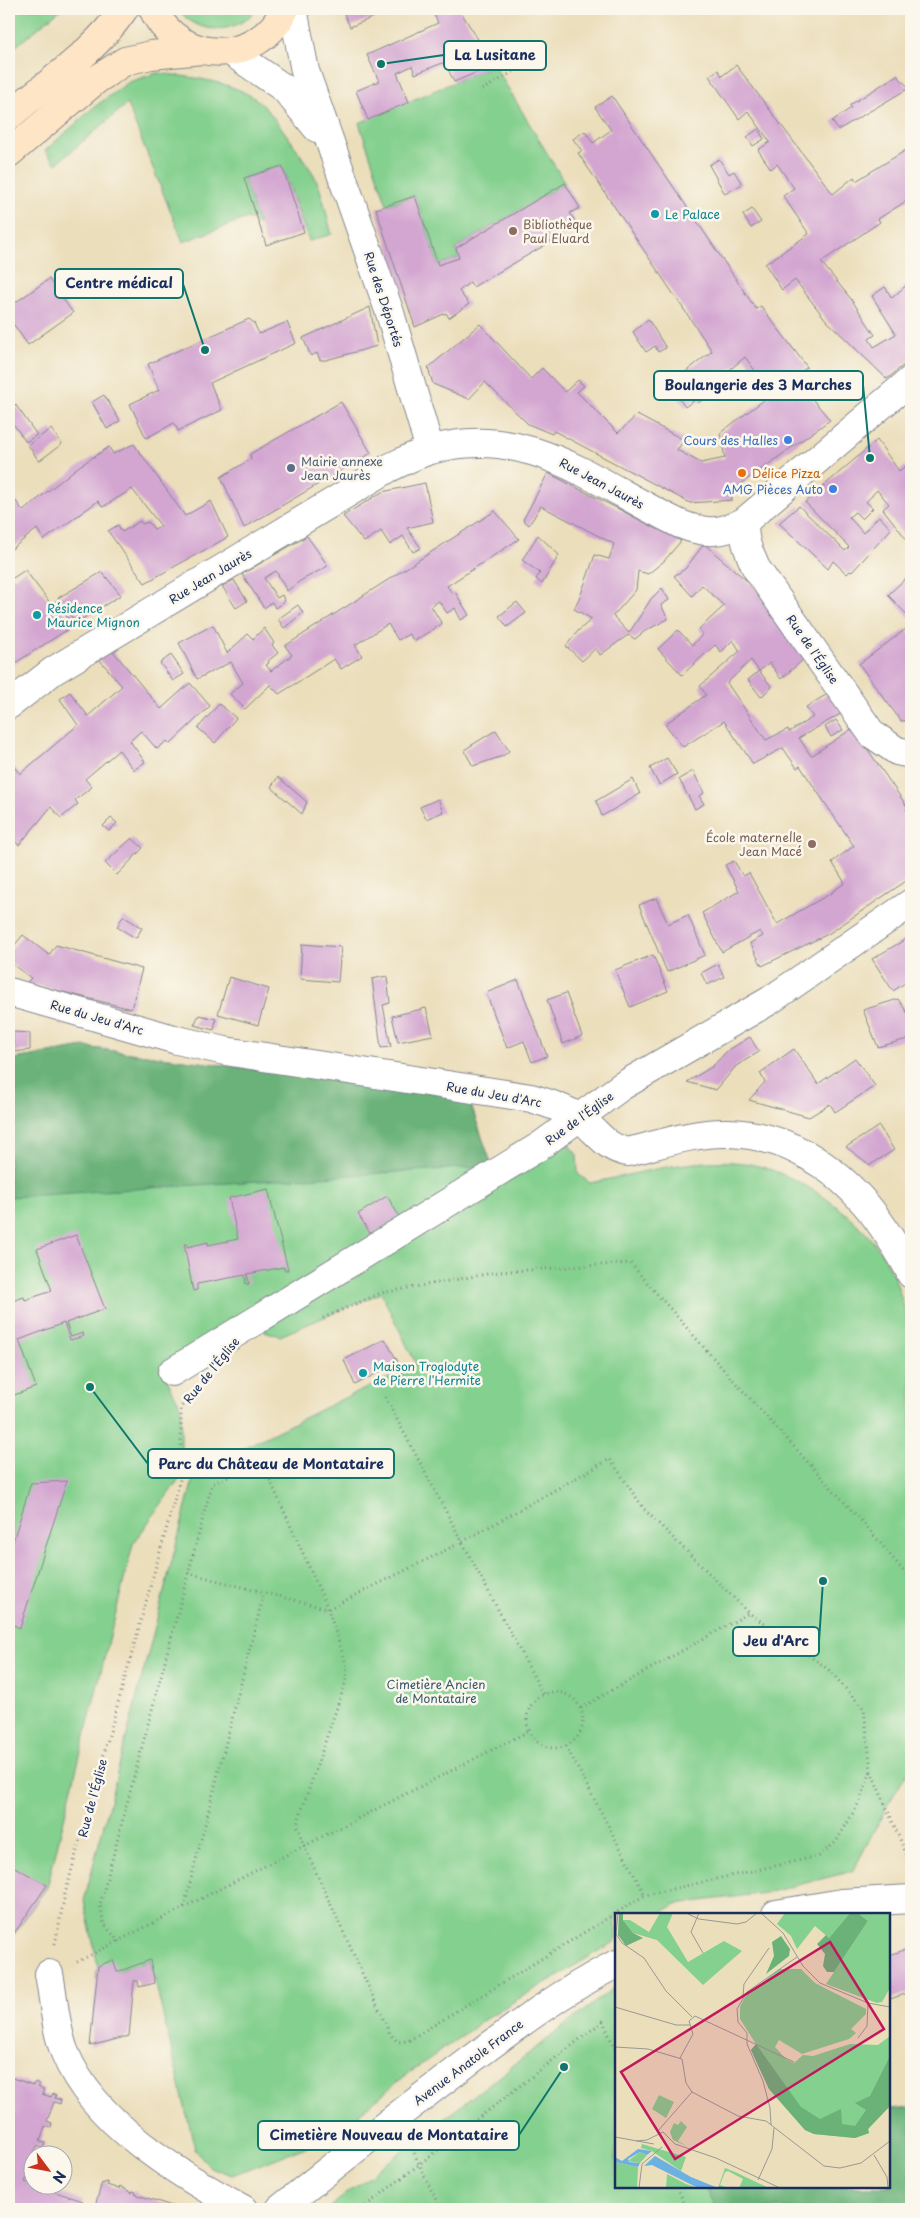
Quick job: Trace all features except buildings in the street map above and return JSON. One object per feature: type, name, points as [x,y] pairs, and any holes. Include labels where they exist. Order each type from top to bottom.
[{"type":"main road","points":[[9,116],[79,58],[106,31],[124,9]]},
{"type":"main road","points":[[153,9],[159,20],[174,36],[192,47],[202,50]]},
{"type":"main road","points":[[9,153],[96,80],[125,62],[151,55],[202,50],[230,51],[259,40],[274,26],[286,9]]},
{"type":"street","name":"Rue des Déportés","points":[[293,9],[305,71],[390,313],[430,450]]},
{"type":"street","name":"Rue des Déportés","points":[[230,51],[285,90],[309,117],[333,150]]},
{"type":"street","name":"Rue Jean Jaurès","points":[[9,705],[53,671],[389,468],[430,450],[451,445],[491,443],[530,449],[579,469],[665,517],[691,528],[722,532],[732,529],[745,521],[911,380]]},
{"type":"street","name":"Rue de l'Église","points":[[745,521],[745,542],[756,568],[867,726],[883,743],[898,752],[911,754]]},
{"type":"street","name":"Rue de l'Église","points":[[172,1372],[540,1146],[622,1086],[769,1001],[911,903]]},
{"type":"street","name":"Rue du Jeu d'Arc","points":[[9,992],[177,1040],[225,1051],[531,1098],[561,1108],[578,1117],[605,1142],[618,1150],[628,1152],[688,1137],[729,1133],[768,1140],[806,1155],[837,1176],[865,1202],[886,1230],[911,1274]]},
{"type":"street","points":[[782,1913],[842,1903],[911,1898]]},
{"type":"street","name":"Avenue Anatole France","points":[[280,2209],[390,2121],[555,1999],[615,1965]]},
{"type":"street","points":[[50,1974],[64,2052],[78,2078],[100,2106],[118,2126],[168,2164],[243,2209]]},
{"type":"path","points":[[482,90],[525,64]]},
{"type":"path","points":[[314,1322],[382,1293],[498,1272],[630,1263],[723,1369],[866,1526],[911,1580]]},
{"type":"path","points":[[385,1398],[543,1694]]},
{"type":"path","name":"Rue de l'Église","points":[[50,1974],[65,1894],[181,1476],[182,1407],[187,1400]]},
{"type":"path","points":[[188,1573],[328,1609],[462,1542],[610,1459],[644,1509],[749,1613],[828,1669],[864,1709],[871,1771],[911,1865]]},
{"type":"path","points":[[119,1942],[104,1924],[100,1906],[212,1484],[261,1460],[328,1609],[347,1667],[346,1682],[297,1824],[304,1846],[390,2034],[398,2042],[408,2041],[615,1913]]},
{"type":"path","points":[[184,1908],[264,1592]]},
{"type":"path","points":[[581,1708],[749,1613]]},
{"type":"path","points":[[552,1692],[569,1696],[581,1708],[582,1726],[579,1734],[566,1746],[549,1747],[534,1739],[529,1731],[527,1714],[530,1706],[543,1694],[552,1692]]},
{"type":"path","points":[[50,1974],[119,1942],[529,1731]]},
{"type":"path","points":[[566,1746],[645,1895]]},
{"type":"path","points":[[616,1913],[645,1895],[819,1856],[836,1842],[860,1801],[871,1771]]},
{"type":"path","points":[[362,2209],[603,2021],[615,2049]]},
{"type":"path","points":[[390,2121],[412,2146],[440,2209]]},
{"type":"path","points":[[677,2188],[687,2209]]},
{"type":"green space","points":[[9,9],[61,9],[9,52]]},
{"type":"green space","points":[[178,9],[257,9],[239,24],[217,29],[206,28],[196,24],[186,18]]},
{"type":"green space","points":[[494,65],[565,183],[456,248],[459,258],[438,265],[415,196],[387,205],[359,123]]},
{"type":"green space","points":[[157,73],[221,83],[245,93],[262,104],[314,175],[322,196],[332,234],[309,241],[282,166],[244,178],[259,224],[247,218],[183,242],[127,104],[56,164],[45,151],[93,108],[129,82]]},
{"type":"green space","name":"Cimetière Ancien de Montataire","points":[[84,1047],[468,1097],[492,1166],[569,1145],[577,1155],[578,1174],[590,1183],[679,1165],[715,1162],[752,1164],[772,1170],[812,1189],[830,1201],[862,1229],[883,1255],[895,1279],[911,1343],[911,1767],[887,1806],[853,1871],[766,1893],[676,1904],[661,1913],[615,1913],[615,1942],[488,2017],[405,2076],[327,2139],[232,2175],[210,2167],[195,2149],[150,1960],[96,1979],[98,1966],[84,1901],[195,1472],[340,1400],[404,1372],[416,1364],[381,1293],[280,1336],[240,1323],[161,1368],[181,1407],[181,1476],[133,1544],[47,1887],[9,1941],[9,1060]]},
{"type":"green space","points":[[84,1047],[468,1097],[492,1166],[9,1197],[9,1060]]},
{"type":"green space","points":[[615,1987],[615,2188],[706,2188],[716,2209],[327,2209]]},
{"type":"green space","points":[[911,2107],[911,2209],[716,2209],[706,2188],[890,2188],[890,2109]]},
{"type":"place","name":"La Lusitane","points":[[381,64]]},
{"type":"place","name":"Le Palace","points":[[655,214]]},
{"type":"place","name":"Bibliothèque Paul Eluard","points":[[513,231]]},
{"type":"place","name":"Centre médical","points":[[205,350]]},
{"type":"place","name":"Cours des Halles","points":[[788,440]]},
{"type":"place","name":"Boulangerie des 3 Marches","points":[[870,458]]},
{"type":"place","name":"Mairie annexe Jean Jaurès","points":[[291,468]]},
{"type":"place","name":"Délice Pizza","points":[[742,473]]},
{"type":"place","name":"AMG Pièces Auto","points":[[833,489]]},
{"type":"place","name":"Résidence Maurice Mignon","points":[[37,615]]},
{"type":"place","name":"École maternelle Jean Macé","points":[[812,844]]},
{"type":"place","name":"Maison Troglodyte de Pierre l'Hermite","points":[[363,1373]]},
{"type":"place","name":"Parc du Château de Montataire","points":[[90,1387]]},
{"type":"place","name":"Jeu d'Arc","points":[[823,1581]]},
{"type":"place","name":"Cimetière Nouveau de Montataire","points":[[564,2067]]}]
